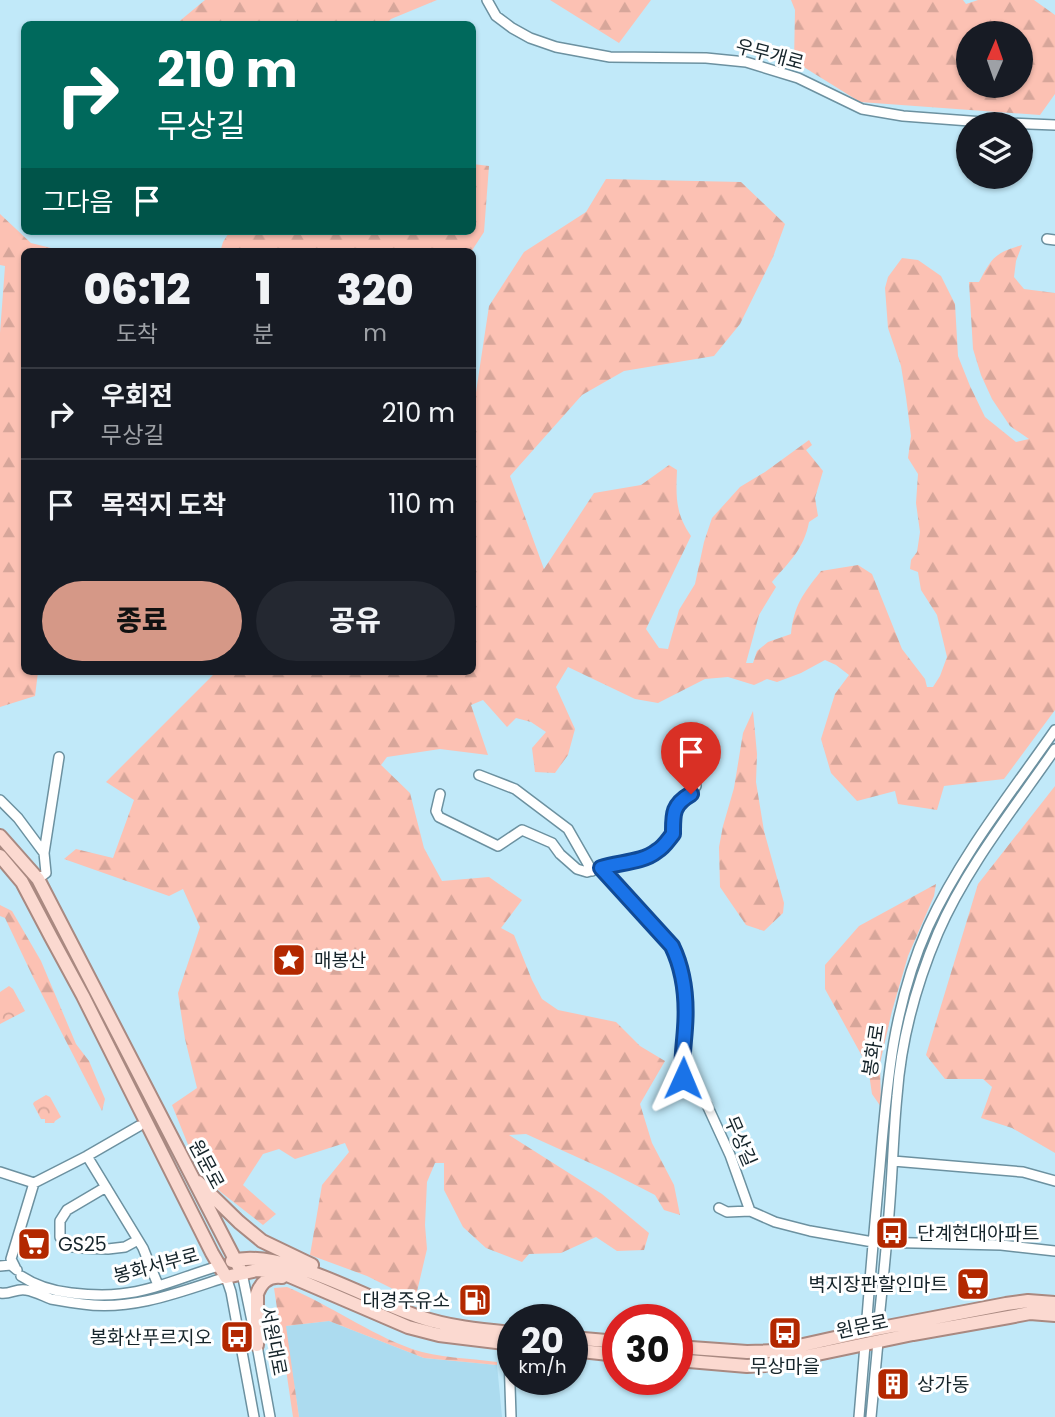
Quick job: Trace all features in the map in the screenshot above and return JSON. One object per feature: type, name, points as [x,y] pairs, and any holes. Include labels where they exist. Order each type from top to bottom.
[{"type":"main road","name":"원문로","points":[[0,836],[38,879],[242,1273]]},
{"type":"main road","name":"원문로","points":[[0,856],[22,882],[223,1272]]},
{"type":"main road","points":[[188,1171],[262,1241],[413,1315]]},
{"type":"main road","points":[[223,1272],[236,1260],[286,1264],[442,1325],[497,1335]]},
{"type":"main road","points":[[223,1272],[279,1272],[408,1327],[439,1335],[497,1337]]},
{"type":"main road","points":[[257,1345],[259,1288],[266,1279],[277,1276],[299,1280]]},
{"type":"main road","name":"원문로","points":[[693,1361],[765,1365],[1006,1304],[1028,1301],[1055,1303]]},
{"type":"main road","name":"원문로","points":[[693,1348],[762,1352],[1030,1313],[1055,1315]]},
{"type":"street","name":"우무개로","points":[[487,0],[496,16],[512,28],[556,47],[610,57],[706,58],[746,62],[798,78],[862,109],[903,117],[1055,125]]},
{"type":"street","name":"봉화로","points":[[871,1417],[873,1242],[891,1050],[901,1005],[916,957],[949,888],[1055,730]]},
{"type":"street","name":"봉화로","points":[[859,1417],[887,1243],[897,1095],[910,1015],[939,931],[957,895],[976,863],[1055,750]]},
{"type":"street","points":[[38,879],[46,873],[44,853],[60,757]]},
{"type":"street","points":[[597,870],[636,860],[659,850],[673,834],[673,816],[677,806],[696,786],[691,772]]},
{"type":"street","name":"무상길","points":[[479,775],[515,789],[568,829],[597,870],[672,946],[680,961],[683,979],[683,1078],[707,1105],[730,1155],[750,1211]]},
{"type":"street","name":"무상길","points":[[440,794],[436,811],[439,817],[498,846],[522,830],[552,843],[577,869],[587,872],[597,870]]},
{"type":"street","points":[[0,800],[18,818],[44,853]]},
{"type":"street","points":[[0,1172],[34,1183],[139,1126]]},
{"type":"street","points":[[87,1156],[143,1248],[158,1286]]},
{"type":"street","points":[[893,1161],[1023,1172],[1055,1181]]},
{"type":"street","points":[[6,1294],[21,1281],[16,1267],[34,1183]]},
{"type":"street","points":[[106,1187],[67,1210],[61,1221],[60,1237],[67,1246],[81,1248],[125,1247],[138,1240]]},
{"type":"street","points":[[719,1208],[726,1212],[750,1211],[775,1222],[810,1231],[873,1242],[1001,1245],[1055,1251]]},
{"type":"street","points":[[1,1265],[16,1267]]},
{"type":"street","name":"봉화서부로","points":[[16,1267],[31,1282],[45,1288],[89,1295],[124,1294],[223,1272]]},
{"type":"street","name":"봉화서부로","points":[[6,1294],[31,1291],[50,1298],[84,1304],[119,1306],[159,1298],[223,1272]]},
{"type":"street","name":"서원대로","points":[[223,1272],[231,1292],[254,1417]]},
{"type":"street","name":"서원대로","points":[[242,1273],[270,1417]]},
{"type":"street","points":[[511,1395],[512,1417]]},
{"type":"shaded area","points":[[329,1321],[424,1358],[497,1365],[497,1395],[500,1395],[502,1417],[299,1417],[285,1326]]},
{"type":"green space","points":[[205,0],[437,0],[389,21],[180,21]]},
{"type":"green space","points":[[550,0],[651,0],[619,43]]},
{"type":"green space","points":[[791,0],[963,0],[966,4],[978,0],[1034,0],[1055,15],[1055,94],[1040,115],[1033,114],[1033,112],[860,102],[794,61],[795,10]]},
{"type":"green space","points":[[476,164],[489,166],[484,232],[474,248],[221,248],[227,235],[476,235]]},
{"type":"green space","points":[[606,179],[741,182],[785,224],[773,257],[740,324],[714,356],[624,371],[582,395],[510,476],[544,569],[594,493],[641,485],[669,465],[677,470],[678,504],[682,520],[691,536],[646,629],[659,648],[668,649],[679,610],[695,584],[712,518],[740,487],[809,440],[812,445],[806,450],[823,471],[815,498],[818,516],[809,522],[800,548],[772,582],[776,587],[759,615],[746,663],[753,663],[757,651],[768,642],[791,634],[800,600],[821,571],[858,565],[872,574],[902,649],[925,679],[927,687],[933,687],[947,657],[937,615],[921,590],[918,572],[910,569],[911,560],[917,552],[920,532],[916,503],[918,474],[908,458],[911,436],[906,397],[901,366],[888,328],[885,288],[888,277],[902,258],[918,260],[941,276],[955,304],[958,356],[985,417],[1016,442],[1029,439],[1010,426],[992,399],[981,375],[973,349],[969,282],[979,282],[995,258],[1022,245],[1014,277],[1024,289],[1055,293],[1055,710],[1004,779],[944,786],[937,810],[898,804],[895,791],[857,801],[831,773],[821,739],[835,694],[849,675],[825,660],[777,682],[767,679],[754,685],[728,677],[705,679],[658,703],[635,699],[568,667],[556,687],[575,729],[568,755],[555,773],[535,772],[532,748],[546,732],[531,722],[516,718],[507,727],[483,700],[471,705],[488,755],[440,749],[387,757],[381,765],[410,793],[424,848],[442,881],[489,877],[522,900],[501,928],[514,935],[542,999],[558,1010],[616,1022],[640,1046],[665,1061],[640,1104],[652,1143],[674,1185],[680,1215],[664,1210],[655,1195],[610,1172],[526,1134],[509,1135],[602,1194],[649,1233],[644,1250],[617,1251],[596,1237],[561,1253],[529,1254],[522,1262],[486,1248],[463,1227],[444,1190],[444,1163],[435,1163],[427,1182],[427,1249],[415,1300],[367,1276],[310,1255],[322,1185],[349,1152],[345,1143],[295,1159],[279,1149],[263,1154],[243,1185],[276,1214],[263,1225],[199,1172],[172,1105],[197,1088],[185,1039],[178,993],[200,927],[183,889],[169,896],[64,859],[76,849],[113,858],[134,800],[106,782],[213,675],[476,675],[476,392],[489,306],[524,252],[586,212]]},
{"type":"green space","points":[[0,214],[31,243],[51,248],[21,248],[21,675],[38,675],[35,696],[0,707],[0,333],[5,266],[0,265]]},
{"type":"green space","points":[[753,711],[757,754],[756,782],[764,831],[784,903],[783,913],[764,931],[746,925],[720,887],[719,847],[734,788],[743,733]]},
{"type":"green space","points":[[1055,786],[1055,1153],[1012,1128],[981,1118],[992,1087],[983,1079],[945,1079],[926,1055],[978,884]]},
{"type":"green space","points":[[936,884],[934,896],[908,956],[892,1011],[880,1063],[881,1107],[872,1094],[868,1067],[825,989],[825,965],[859,926]]},
{"type":"green space","points":[[0,905],[12,911],[41,961],[76,1044],[89,1061],[105,1099],[102,1111],[5,918],[0,916]]},
{"type":"green space","points":[[9,986],[25,1011],[0,1024],[0,992]]},
{"type":"green space","points":[[46,1095],[50,1097],[61,1117],[54,1123],[45,1123],[45,1119],[41,1119],[33,1104]]},
{"type":"green space","points":[[287,1287],[412,1349],[443,1356],[497,1362],[497,1365],[424,1358],[329,1321],[286,1326],[299,1417],[293,1417],[274,1288]]},
{"type":"place","name":"매봉산","points":[[289,960]]},
{"type":"place","name":"단계현대아파트","points":[[892,1233]]},
{"type":"place","name":"GS25","points":[[34,1244]]},
{"type":"place","name":"벽지장판할인마트","points":[[973,1284]]},
{"type":"place","name":"대경주유소","points":[[475,1300]]},
{"type":"place","name":"무상마을","points":[[785,1333]]},
{"type":"place","name":"봉화산푸르지오","points":[[237,1337]]},
{"type":"place","name":"상가동","points":[[893,1384]]},
{"type":"route","points":[[683,1078],[685,1025],[680,961],[672,946],[601,868],[636,860],[659,850],[673,834],[673,816],[677,806],[691,794]]}]
